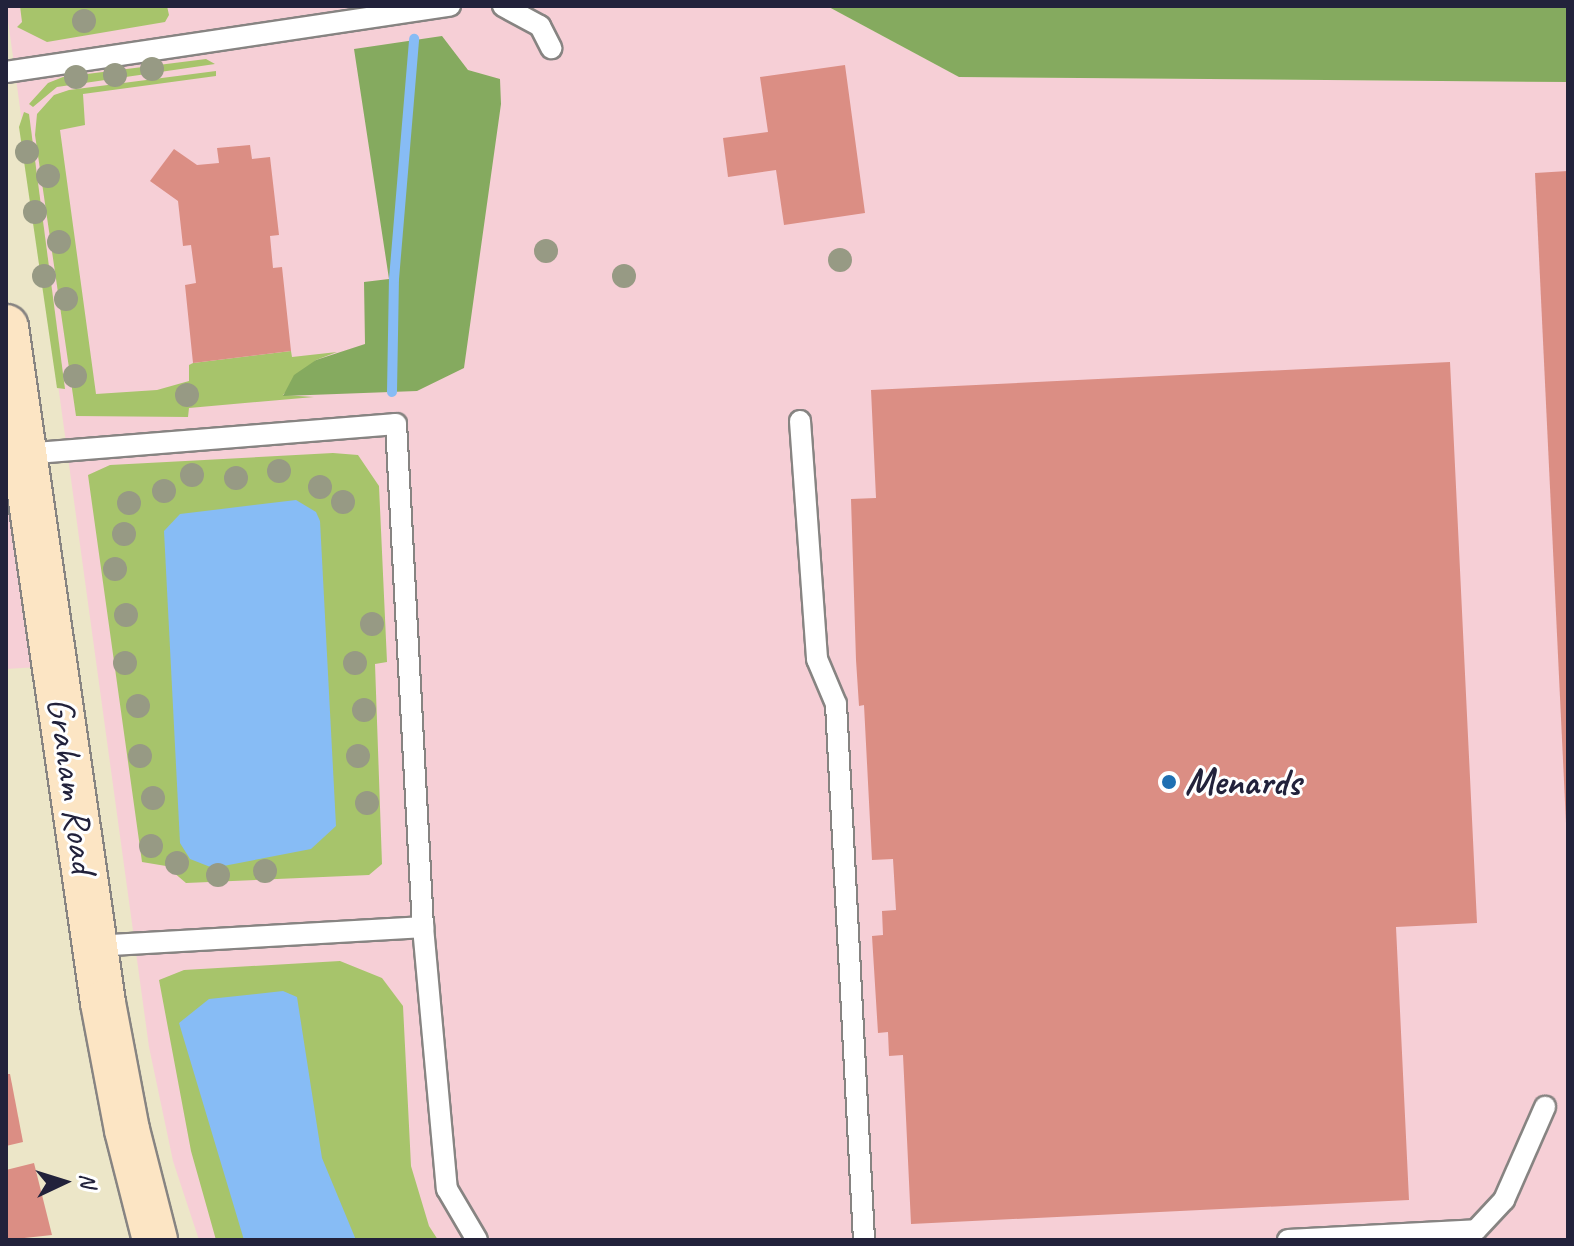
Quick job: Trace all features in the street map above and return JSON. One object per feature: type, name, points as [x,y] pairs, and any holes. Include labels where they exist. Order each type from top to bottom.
[{"type":"main road","name":"Graham Road","points":[[8,349],[95,946],[127,1130],[155,1240]]},
{"type":"lane","points":[[6,72],[450,6]]},
{"type":"lane","points":[[503,6],[540,26],[551,48]]},
{"type":"lane","points":[[800,421],[817,659],[836,704],[864,1240]]},
{"type":"lane","points":[[24,454],[396,424],[423,927],[447,1189],[477,1240]]},
{"type":"lane","points":[[95,946],[423,927]]},
{"type":"lane","points":[[1288,1240],[1476,1230],[1504,1200],[1545,1107]]},
{"type":"shaded area","points":[[6,6],[827,6],[959,77],[1568,82],[1568,1240],[199,1240],[173,1161],[149,1047]]},
{"type":"shaded area","points":[[6,327],[55,666],[6,669]]},
{"type":"green space","points":[[20,6],[167,6],[169,15],[165,22],[47,42],[17,27],[22,22]]},
{"type":"green space","points":[[827,6],[1568,6],[1568,82],[959,77]]},
{"type":"green space","points":[[442,36],[468,70],[500,79],[501,104],[464,368],[417,391],[283,396],[294,375],[316,360],[365,344],[364,282],[389,279],[354,49]]},
{"type":"green space","points":[[206,59],[215,64],[57,87],[33,107],[29,104],[48,83],[63,77]]},
{"type":"green space","points":[[216,71],[216,76],[83,94],[85,125],[60,130],[96,394],[157,390],[189,381],[189,365],[193,363],[291,351],[292,357],[337,352],[316,360],[283,395],[314,397],[189,408],[188,417],[76,416],[35,135],[37,114],[54,95],[69,90]]},
{"type":"green space","points":[[24,112],[29,114],[65,389],[57,388],[19,127]]},
{"type":"green space","points":[[333,453],[358,455],[379,486],[387,662],[375,664],[382,864],[369,875],[186,883],[166,866],[142,862],[88,475],[110,465]]},
{"type":"green space","points":[[340,961],[382,978],[403,1006],[411,1166],[429,1226],[438,1240],[216,1240],[191,1151],[159,980],[184,970]]},
{"type":"water","points":[[296,500],[316,512],[320,521],[336,826],[311,849],[213,868],[190,859],[180,843],[164,531],[180,514]]},
{"type":"water","points":[[283,991],[297,997],[322,1158],[356,1240],[244,1240],[179,1023],[209,999]]},
{"type":"building","points":[[845,65],[865,213],[784,225],[776,170],[728,177],[723,138],[768,132],[760,77]]},
{"type":"building","points":[[250,145],[252,159],[270,157],[279,235],[270,236],[273,268],[282,267],[291,351],[193,363],[185,285],[196,283],[191,245],[183,246],[178,201],[150,181],[174,149],[197,165],[219,163],[217,148]]},
{"type":"building","points":[[1568,171],[1568,823],[1566,823],[1535,173]]},
{"type":"building","name":"Menards","points":[[1450,362],[1477,923],[1396,927],[1409,1200],[911,1224],[903,1055],[889,1056],[888,1032],[878,1033],[872,936],[883,935],[882,911],[896,910],[893,859],[872,860],[864,705],[859,706],[856,660],[851,499],[876,498],[871,390]]},
{"type":"building","points":[[6,1074],[10,1074],[23,1142],[6,1146]]},
{"type":"building","points":[[34,1163],[52,1235],[6,1240],[6,1170]]},
{"type":"waterway","points":[[392,392],[394,279],[414,39]]},
{"type":"place","name":"Menards","points":[[1169,782]]}]
